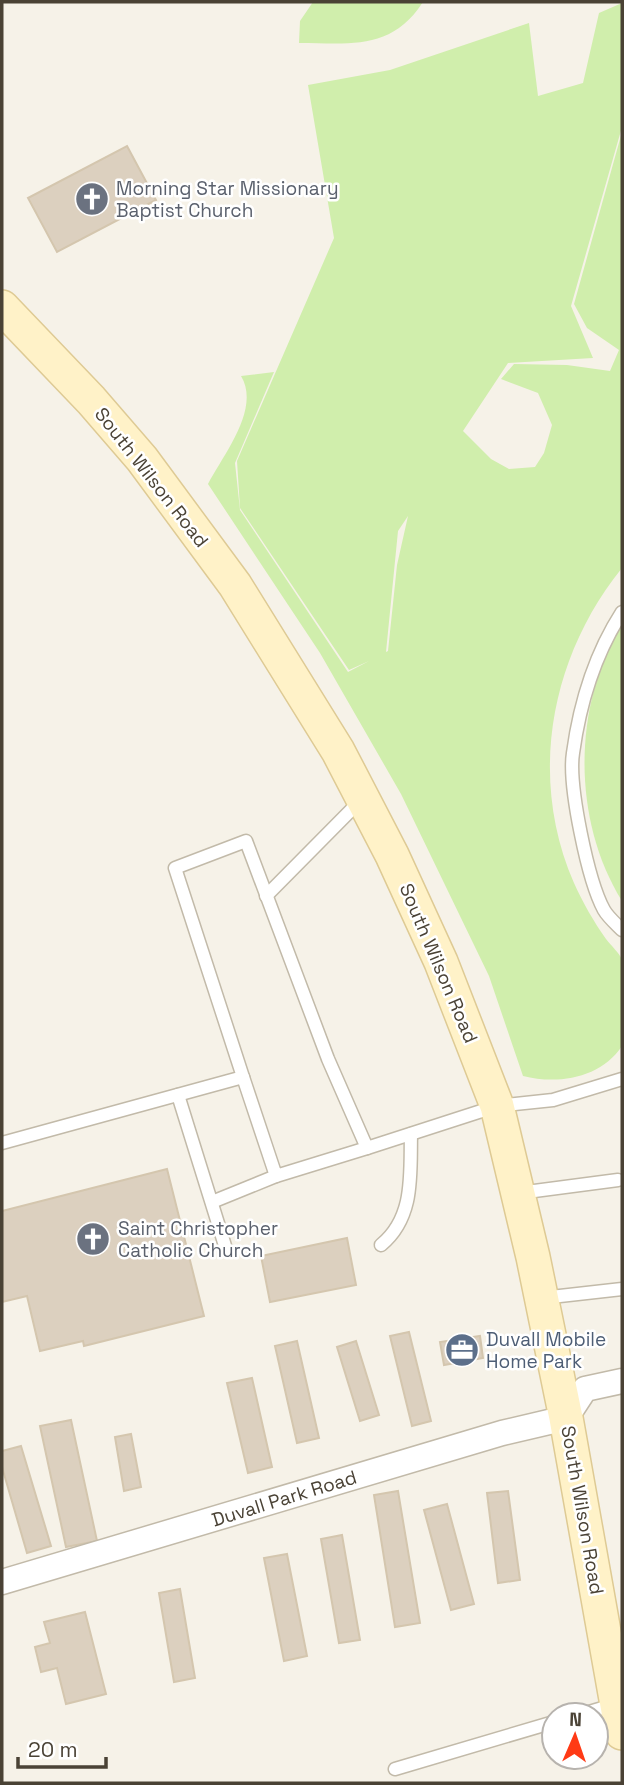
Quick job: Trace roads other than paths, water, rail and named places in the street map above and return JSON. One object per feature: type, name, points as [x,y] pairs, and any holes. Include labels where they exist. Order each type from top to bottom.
[{"type":"main road","name":"South Wilson Road","points":[[2,309],[91,400],[190,520],[298,684],[392,855],[441,962],[497,1106],[518,1193],[566,1418],[620,1719]]},
{"type":"street","points":[[566,1418],[585,1389],[622,1381]]},
{"type":"street","name":"Duvall Park Road","points":[[2,1582],[502,1433],[566,1418]]},
{"type":"lane","points":[[622,612],[606,637],[586,690],[572,756],[582,845],[604,911],[622,930]]},
{"type":"lane","points":[[266,896],[362,798]]},
{"type":"lane","points":[[276,1176],[175,868],[246,841],[328,1059],[367,1148]]},
{"type":"lane","points":[[2,1143],[243,1077]]},
{"type":"lane","points":[[212,1202],[276,1176],[497,1106],[553,1100],[622,1079]]},
{"type":"lane","points":[[178,1095],[226,1249]]},
{"type":"lane","points":[[381,1245],[397,1232],[404,1215],[410,1187],[411,1133]]},
{"type":"lane","points":[[518,1193],[618,1180]]},
{"type":"lane","points":[[542,1298],[622,1289]]},
{"type":"lane","points":[[396,1769],[540,1726]]},
{"type":"place","name":"Morning Star Missionary Baptist Church","points":[[92,199]]},
{"type":"place","name":"Saint Christopher Catholic Church","points":[[93,1239]]},
{"type":"place","name":"Duvall Mobile Home Park","points":[[462,1350]]}]
